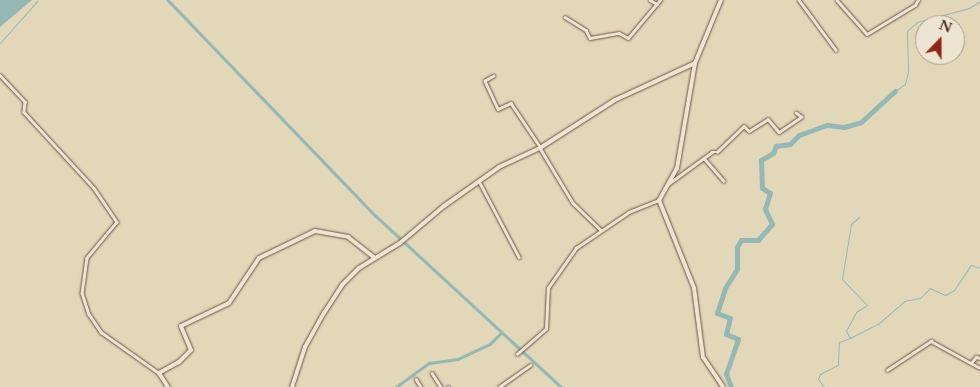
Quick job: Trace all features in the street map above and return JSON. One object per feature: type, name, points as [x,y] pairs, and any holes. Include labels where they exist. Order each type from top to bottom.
[{"type":"street","points":[[650,0],[657,4]]},
{"type":"street","points":[[565,17],[586,30],[590,38],[619,33],[628,38],[660,0]]},
{"type":"street","points":[[518,354],[546,329],[548,288],[576,248],[629,212],[659,200],[677,168],[695,62],[721,0]]},
{"type":"street","points":[[799,0],[836,50]]},
{"type":"street","points":[[837,0],[867,34],[914,5],[918,0]]},
{"type":"street","points":[[292,387],[306,348],[334,296],[374,257],[400,243],[406,236],[510,161],[540,148],[615,100],[695,62]]},
{"type":"street","points":[[0,75],[26,104],[24,112],[94,188],[117,222],[86,258],[82,293],[89,314],[101,332],[159,373],[168,387]]},
{"type":"street","points":[[494,76],[485,81],[498,109],[511,103],[573,204],[602,230]]},
{"type":"street","points":[[668,184],[704,158],[717,152],[744,126],[750,130],[768,119],[779,132],[801,118],[796,113]]},
{"type":"street","points":[[704,158],[724,181]]},
{"type":"street","points":[[479,182],[519,257]]},
{"type":"street","points":[[659,200],[694,288],[703,357],[723,387]]},
{"type":"street","points":[[159,373],[180,362],[191,350],[181,326],[229,303],[251,266],[267,254],[315,231],[348,237],[374,257]]},
{"type":"street","points":[[887,370],[931,341],[980,368]]},
{"type":"street","points":[[971,363],[976,357],[980,358]]},
{"type":"street","points":[[499,387],[530,365]]},
{"type":"street","points":[[432,374],[441,387]]},
{"type":"street","points":[[416,379],[421,387]]},
{"type":"water","points":[[0,0],[32,0],[0,27]]},
{"type":"waterway","points":[[0,43],[38,0]]},
{"type":"waterway","points":[[168,0],[376,216],[561,387]]},
{"type":"waterway","points":[[895,91],[905,84],[908,72],[907,31],[917,22],[969,8],[980,1]]},
{"type":"waterway","points":[[731,387],[726,374],[738,339],[726,334],[730,318],[717,313],[725,288],[737,269],[737,247],[741,240],[758,240],[772,224],[765,209],[770,193],[762,188],[761,160],[773,153],[776,146],[790,144],[799,135],[827,125],[844,127],[861,122],[895,91]]},
{"type":"waterway","points":[[824,387],[818,379],[820,374],[838,365],[839,342],[850,338],[846,331],[856,312],[867,305],[842,279],[851,224],[859,217]]},
{"type":"waterway","points":[[850,338],[878,324],[904,301],[920,298],[930,288],[945,295],[954,290],[971,265],[980,268]]},
{"type":"waterway","points":[[396,387],[429,363],[458,359],[490,344],[501,333]]}]
